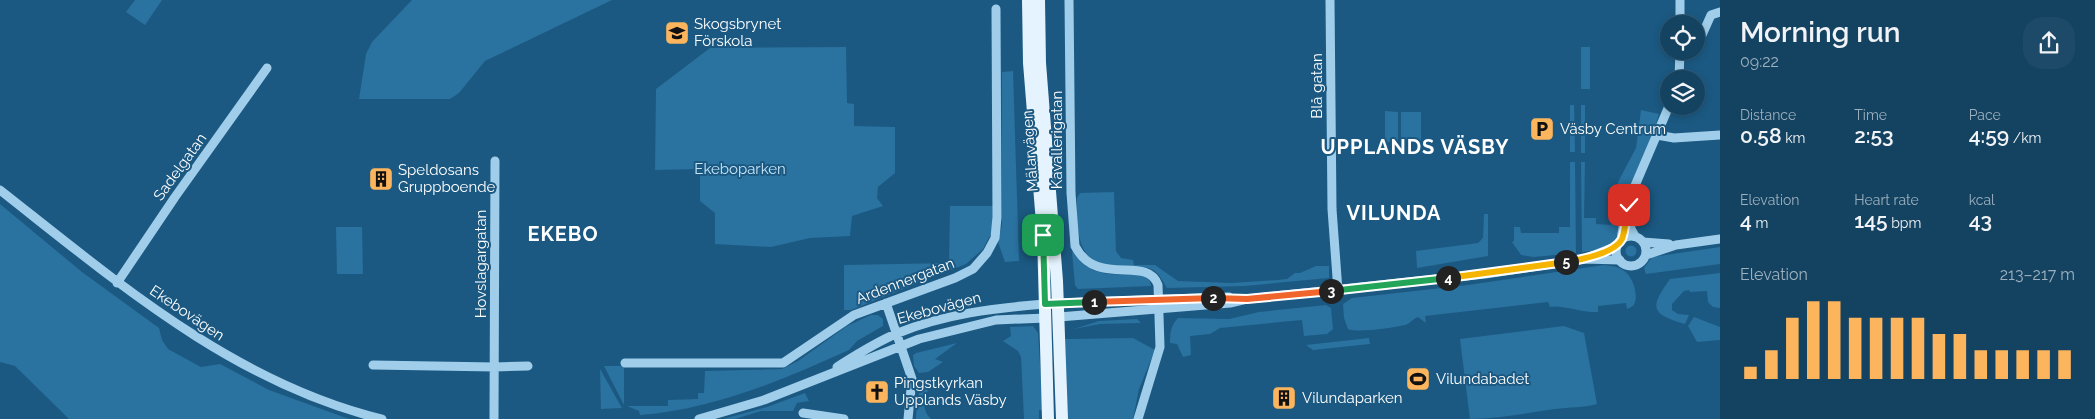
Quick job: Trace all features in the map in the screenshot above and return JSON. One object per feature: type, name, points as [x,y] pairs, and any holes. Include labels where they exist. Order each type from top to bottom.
[{"type":"main road","name":"Mälarvägen","points":[[1028,0],[1029,64],[1043,235],[1048,419]]},
{"type":"main road","name":"Mälarvägen","points":[[1039,0],[1040,63],[1059,316],[1062,419]]},
{"type":"main road","points":[[1045,304],[1058,303]]},
{"type":"main road","points":[[1046,318],[1059,316]]},
{"type":"street","name":"Kavallerigatan","points":[[1069,0],[1071,192],[1075,246],[1078,253],[1094,266],[1113,271],[1141,270],[1150,273],[1156,278],[1158,285],[1160,347],[1138,419]]},
{"type":"street","name":"Blå gatan","points":[[1330,0],[1332,209],[1338,291]]},
{"type":"street","points":[[1680,0],[1680,15]]},
{"type":"street","name":"Ardennergatan","points":[[625,363],[783,362],[854,315],[955,278],[972,269],[987,253],[995,238],[997,217],[996,9]]},
{"type":"street","points":[[1705,28],[1711,15],[1720,12]]},
{"type":"street","name":"Sadelgatan","points":[[118,283],[175,197],[267,68]]},
{"type":"street","points":[[1629,205],[1632,229],[1635,236],[1643,242],[1646,248],[1646,255],[1642,261],[1634,266],[1626,265],[1620,260],[1616,251],[1625,215],[1629,205],[1657,135],[1665,115]]},
{"type":"street","points":[[1657,135],[1674,138],[1720,136]]},
{"type":"street","name":"Hovslagargatan","points":[[494,419],[495,160]]},
{"type":"street","name":"Ekebovägen","points":[[0,190],[118,283],[197,338],[235,360],[301,392],[358,413],[382,419]]},
{"type":"street","points":[[1585,259],[1619,243],[1628,236],[1635,236]]},
{"type":"street","points":[[1646,255],[1676,245],[1720,239]]},
{"type":"street","points":[[1643,242],[1676,245]]},
{"type":"street","points":[[1058,303],[1230,303],[1247,299],[1338,291],[1505,271],[1585,259],[1620,260]]},
{"type":"street","points":[[886,303],[912,379],[908,419]]},
{"type":"street","name":"Ekebovägen","points":[[821,376],[896,334],[964,313],[991,308],[1045,304]]},
{"type":"street","points":[[1059,316],[1159,304]]},
{"type":"street","name":"Ekebovägen","points":[[699,419],[764,400],[901,346],[968,326],[996,320],[1046,318]]},
{"type":"street","points":[[373,365],[528,366]]},
{"type":"street","points":[[803,413],[844,419]]},
{"type":"green space","points":[[135,0],[162,0],[145,25],[126,12]]},
{"type":"green space","points":[[412,0],[612,0],[485,61],[459,93],[450,99],[359,99],[366,54],[372,42]]},
{"type":"green space","name":"Ekeboparken","points":[[846,47],[847,103],[854,104],[854,126],[895,127],[895,173],[878,187],[877,198],[883,206],[852,216],[850,236],[810,238],[771,247],[715,244],[715,213],[700,201],[700,169],[655,170],[656,89],[710,48]]},
{"type":"green space","points":[[1581,47],[1590,47],[1590,89],[1581,89]]},
{"type":"green space","points":[[1013,71],[1019,261],[1005,262],[998,242],[1002,225],[1002,72]]},
{"type":"green space","points":[[1570,105],[1574,105],[1575,152],[1570,152]]},
{"type":"green space","points":[[1581,105],[1585,105],[1585,153],[1581,153]]},
{"type":"green space","points":[[1641,110],[1659,114],[1651,139],[1626,196],[1617,239],[1600,249],[1582,252],[1581,162],[1585,162],[1584,218],[1596,218],[1596,224],[1611,225],[1618,182],[1636,148]]},
{"type":"green space","points":[[1385,111],[1398,112],[1398,142],[1385,142]]},
{"type":"green space","points":[[1401,112],[1421,112],[1421,142],[1401,142]]},
{"type":"green space","points":[[1570,162],[1575,162],[1576,253],[1534,257],[1521,255],[1512,242],[1514,241],[1514,227],[1520,227],[1521,233],[1559,233],[1559,227],[1570,227]]},
{"type":"green space","points":[[1114,192],[1116,251],[1121,258],[1133,260],[1134,265],[1155,265],[1178,281],[1232,283],[1287,279],[1295,273],[1300,273],[1316,266],[1329,266],[1329,278],[1245,286],[1167,288],[1157,274],[1149,268],[1107,266],[1088,255],[1082,246],[1079,236],[1077,198],[1080,193]]},
{"type":"green space","points":[[0,204],[82,272],[159,328],[162,340],[168,349],[201,367],[220,364],[269,390],[349,419],[69,419],[15,366],[0,362]]},
{"type":"green space","points":[[950,206],[996,206],[993,230],[983,249],[966,264],[851,310],[844,310],[844,265],[949,263]]},
{"type":"green space","points":[[1484,214],[1488,214],[1488,256],[1417,268],[1416,251],[1478,243],[1483,238]]},
{"type":"green space","points":[[336,227],[362,227],[363,274],[337,274]]},
{"type":"green space","points":[[1631,245],[1637,251],[1631,257],[1625,251]]},
{"type":"green space","points":[[1720,247],[1720,264],[1646,274],[1644,268],[1652,257]]},
{"type":"green space","points":[[1072,251],[1089,268],[1098,272],[1146,276],[1151,286],[1078,289],[1075,285]]},
{"type":"green space","points":[[1604,265],[1621,269],[1630,277],[1636,292],[1633,306],[1627,309],[1626,303],[1598,306],[1598,312],[1592,312],[1555,306],[1550,307],[1548,302],[1425,316],[1426,323],[1418,317],[1405,325],[1367,330],[1348,329],[1344,318],[1343,304],[1352,298],[1468,285]]},
{"type":"green space","points":[[1720,273],[1720,308],[1713,307],[1708,302],[1707,291],[1690,292],[1689,290],[1684,291],[1672,304],[1672,310],[1678,314],[1689,315],[1685,324],[1665,317],[1657,309],[1659,297],[1670,279]]},
{"type":"green space","points":[[1326,305],[1331,308],[1333,329],[1327,334],[1304,336],[1302,320],[1220,328],[1210,334],[1190,336],[1191,355],[1183,357],[1177,344],[1170,343],[1171,329],[1178,318],[1229,319],[1259,312]]},
{"type":"green space","points":[[871,315],[878,315],[883,319],[883,326],[857,341],[849,350],[748,392],[695,407],[668,412],[640,415],[639,411],[627,406],[668,406],[668,400],[698,399],[698,393],[704,393],[705,371],[782,369],[798,361],[847,326]]},
{"type":"green space","points":[[1694,317],[1720,327],[1720,340],[1697,342],[1688,326]]},
{"type":"green space","points":[[1137,319],[1141,323],[1100,324],[1074,329],[1099,321]]},
{"type":"green space","points":[[1033,326],[1038,333],[1043,410],[1039,410],[1039,419],[1024,419],[1021,357],[1018,351],[1003,341],[1011,336],[1010,327]]},
{"type":"green space","points":[[1564,326],[1584,333],[1597,404],[1502,417],[1470,419],[1460,339]]},
{"type":"green space","points":[[1133,338],[1155,350],[1139,389],[1133,419],[1066,419],[1065,339]]},
{"type":"green space","points":[[1369,338],[1370,344],[1313,350],[1306,345]]},
{"type":"green space","points":[[957,343],[935,359],[943,362],[928,372],[919,373],[914,366],[913,355],[916,353]]},
{"type":"green space","points":[[604,366],[624,366],[624,405]]},
{"type":"green space","points":[[600,369],[622,408],[601,409]]},
{"type":"green space","points":[[924,385],[932,387],[924,398],[924,407],[931,419],[916,419],[918,396]]},
{"type":"green space","points":[[805,393],[809,401],[797,403],[793,411],[761,411],[735,419],[723,419],[767,407]]},
{"type":"place","name":"Skogsbrynet Förskola","points":[[677,33]]},
{"type":"place","name":"Väsby Centrum","points":[[1542,129]]},
{"type":"place","name":"Speldosans Gruppboende","points":[[381,179]]},
{"type":"place","name":"Vilundabadet","points":[[1418,379]]},
{"type":"place","name":"Pingstkyrkan Upplands Väsby","points":[[877,392]]},
{"type":"place","name":"Vilundaparken","points":[[1284,398]]},
{"type":"district","name":"UPPLANDS VÄSBY","points":[[1415,147]]},
{"type":"district","name":"VILUNDA","points":[[1394,213]]},
{"type":"district","name":"EKEBO","points":[[563,234]]},
{"type":"route","points":[[1043,235],[1045,304],[1231,297],[1247,299],[1338,291],[1485,274],[1585,259],[1617,246],[1621,240],[1625,215],[1629,205]]}]
